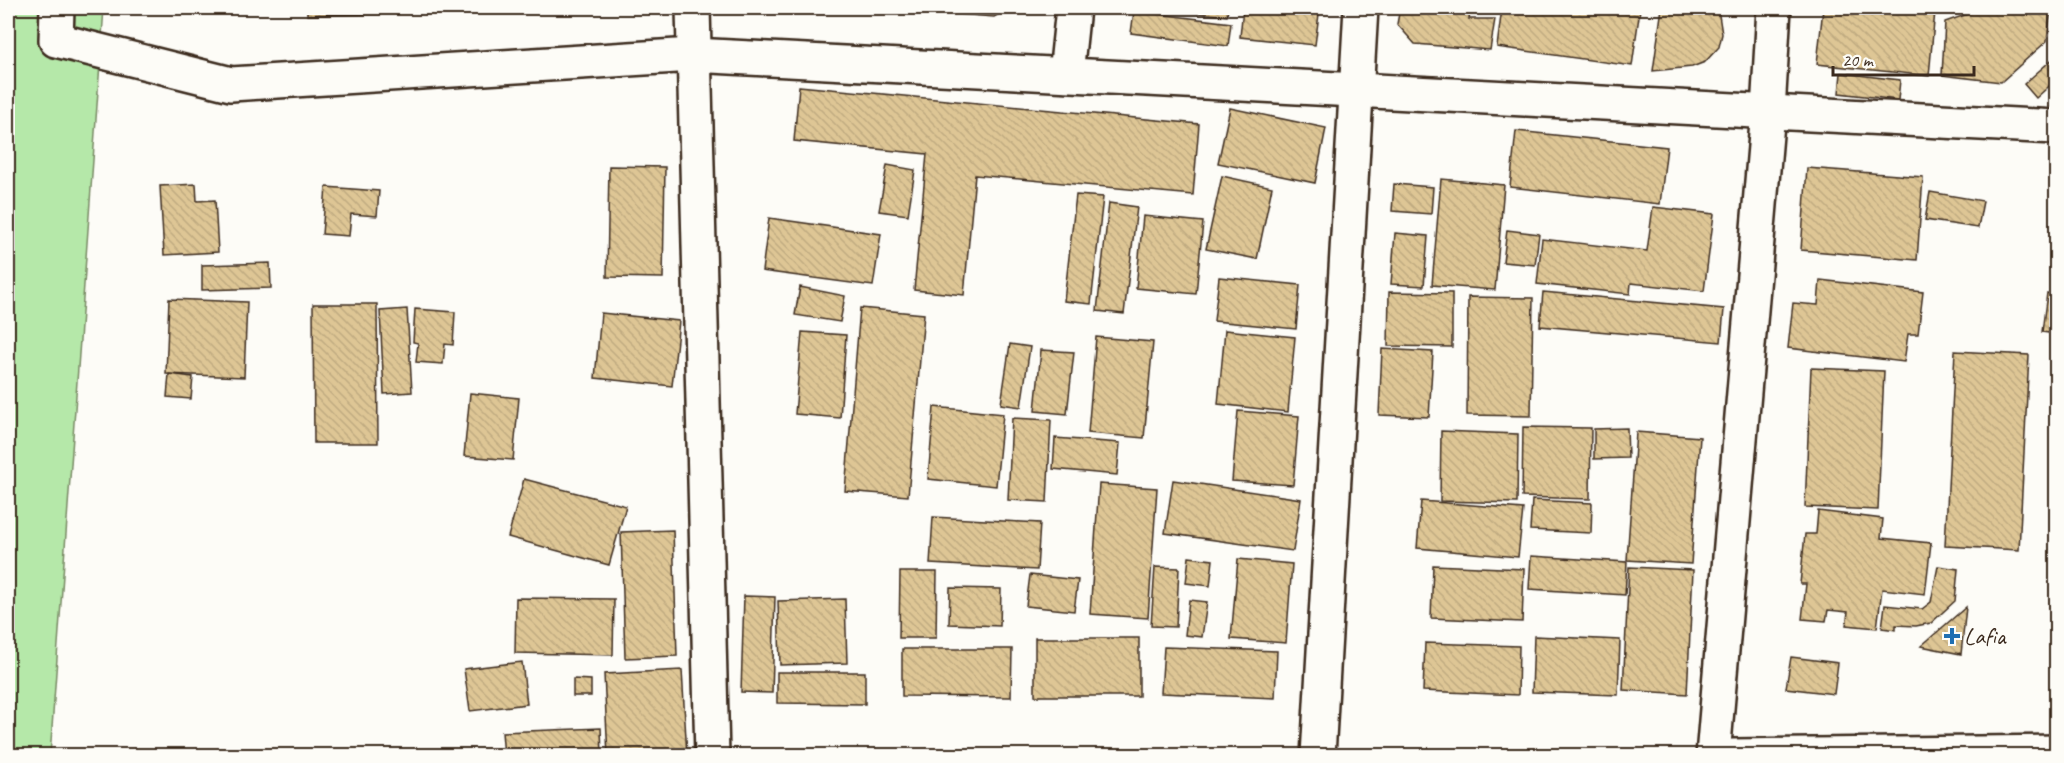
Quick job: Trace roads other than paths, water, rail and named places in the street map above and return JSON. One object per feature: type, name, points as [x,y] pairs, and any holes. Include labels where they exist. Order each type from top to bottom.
[{"type":"street","points":[[57,8],[56,40],[231,84],[693,55],[2056,127]]},
{"type":"street","points":[[693,8],[712,756]]},
{"type":"street","points":[[1066,74],[1073,8]]},
{"type":"street","points":[[1318,756],[1361,8]]},
{"type":"street","points":[[1713,756],[1768,111],[1774,8]]},
{"type":"street","points":[[1734,756],[2056,752]]},
{"type":"place","name":"Lafia","points":[[1952,636]]}]
